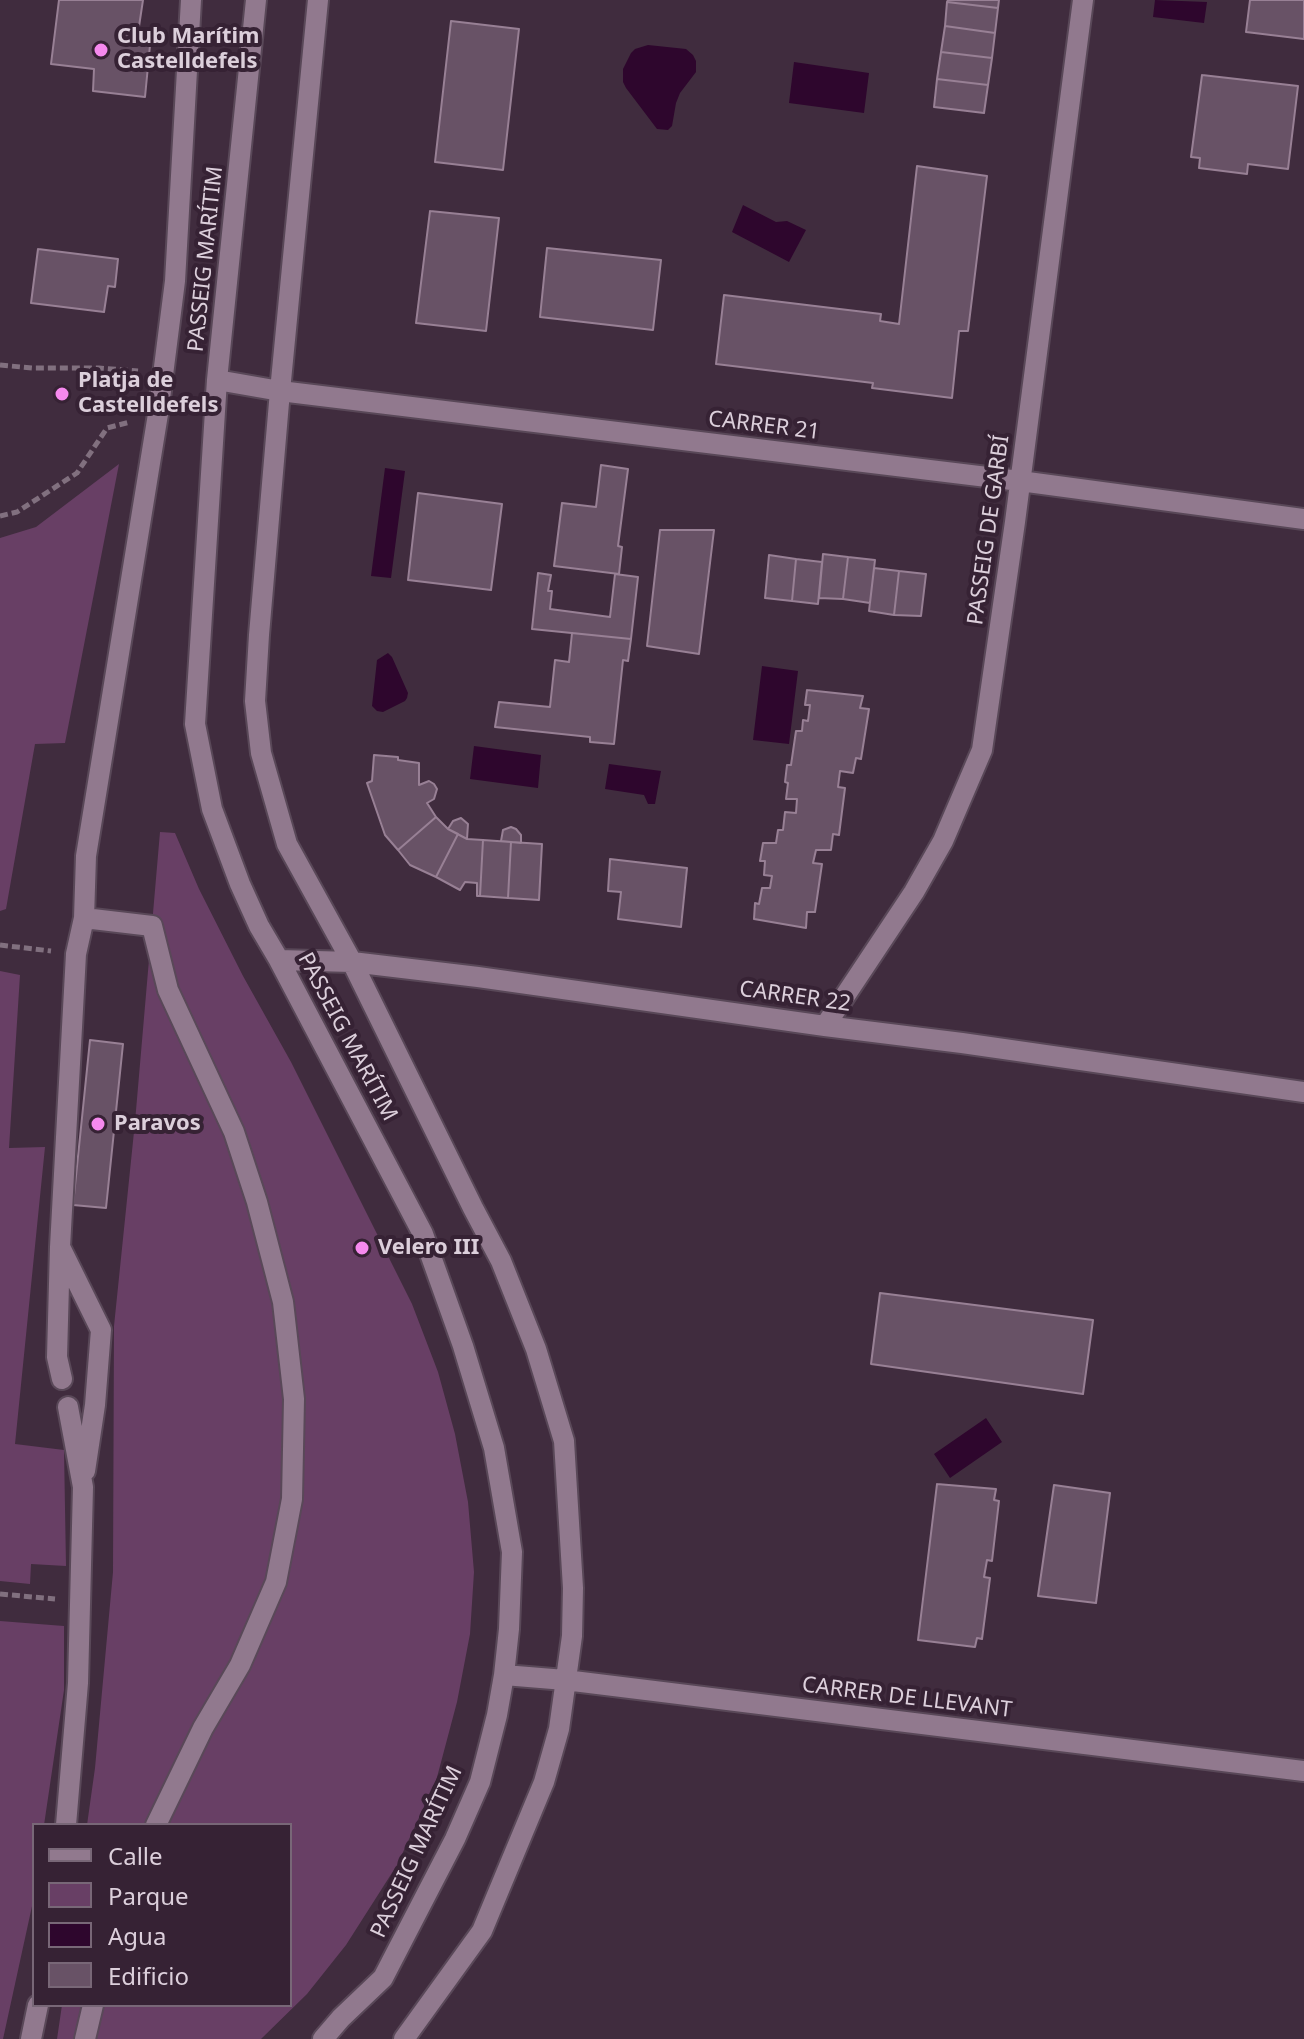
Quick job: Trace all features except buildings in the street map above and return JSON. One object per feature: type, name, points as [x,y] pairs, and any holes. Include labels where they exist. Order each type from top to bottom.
[{"type":"street","name":"PASSEIG MARÍTIM","points":[[62,1379],[57,1357],[60,1247],[76,954],[84,918],[86,856],[158,414],[175,281],[191,0]]},
{"type":"street","name":"PASSEIG MARÍTIM","points":[[256,0],[217,380],[195,724],[212,809],[240,884],[259,926],[423,1234],[463,1346],[494,1448],[512,1552],[504,1675],[480,1782],[455,1839],[383,1978],[323,2039]]},
{"type":"street","name":"PASSEIG MARÍTIM","points":[[318,0],[280,391],[255,701],[261,753],[287,844],[352,962],[501,1261],[536,1349],[564,1441],[573,1588],[572,1636],[559,1729],[544,1782],[482,1931],[404,2039]]},
{"type":"street","name":"PASSEIG DE GARBÍ","points":[[825,1026],[914,892],[943,841],[982,750],[1083,0]]},
{"type":"street","name":"CARRER 21","points":[[217,380],[280,391],[1020,481],[1304,519]]},
{"type":"street","points":[[84,918],[152,926],[168,990],[234,1132],[257,1202],[283,1302],[294,1399],[292,1499],[276,1582],[240,1665],[203,1728],[157,1823]]},
{"type":"street","name":"CARRER 22","points":[[279,960],[352,962],[478,977],[1304,1092]]},
{"type":"street","name":"PASSEIG MARÍTIM","points":[[60,1247],[101,1330],[95,1405],[83,1487],[78,1683],[66,1823]]},
{"type":"street","name":"PASSEIG MARÍTIM","points":[[68,1407],[83,1487]]},
{"type":"street","name":"CARRER DE LLEVANT","points":[[504,1675],[1304,1771]]},
{"type":"street","points":[[31,2039],[38,2007]]},
{"type":"street","points":[[85,2039],[93,2007]]},
{"type":"path","points":[[0,365],[163,373]]},
{"type":"path","points":[[0,516],[17,512],[77,473],[107,428],[158,414]]},
{"type":"path","points":[[0,945],[76,954]]},
{"type":"path","points":[[0,1594],[80,1601]]},
{"type":"green space","points":[[119,464],[65,743],[35,744],[6,909],[0,911],[0,538],[36,527]]},
{"type":"green space","points":[[160,832],[175,833],[199,889],[291,1062],[412,1304],[438,1372],[455,1434],[468,1502],[474,1572],[470,1634],[457,1702],[436,1781],[397,1865],[346,1945],[307,1994],[261,2039],[57,2039],[62,2007],[292,2007],[292,1823],[87,1823],[113,1572],[114,1326]]},
{"type":"green space","points":[[0,971],[20,975],[9,1148],[45,1147],[15,1444],[64,1450],[66,1566],[31,1564],[30,1584],[0,1581]]},
{"type":"green space","points":[[0,1621],[64,1626],[64,1690],[44,1823],[32,1823],[32,1906],[3,2039],[0,2039]]},
{"type":"water","points":[[1155,0],[1207,2],[1204,23],[1153,17]]},
{"type":"water","points":[[648,45],[686,49],[696,61],[696,72],[680,93],[672,126],[668,130],[657,129],[623,82],[623,69],[631,53]]},
{"type":"water","points":[[794,62],[869,73],[864,113],[789,103]]},
{"type":"water","points":[[743,205],[776,222],[787,221],[806,230],[789,262],[732,232]]},
{"type":"water","points":[[385,468],[405,471],[391,578],[371,576]]},
{"type":"water","points":[[388,653],[408,693],[405,701],[383,712],[372,706],[377,660]]},
{"type":"water","points":[[762,666],[798,671],[789,744],[753,740]]},
{"type":"water","points":[[474,746],[541,755],[538,788],[470,779]]},
{"type":"water","points":[[609,764],[661,771],[655,804],[648,804],[644,795],[605,789]]},
{"type":"water","points":[[986,1418],[1002,1442],[950,1478],[934,1454]]},
{"type":"place","name":"Club Marítim Castelldefels","points":[[101,50]]},
{"type":"place","name":"Platja de Castelldefels","points":[[62,394]]},
{"type":"place","name":"Paravos","points":[[98,1124]]},
{"type":"place","name":"Velero III","points":[[362,1248]]}]
